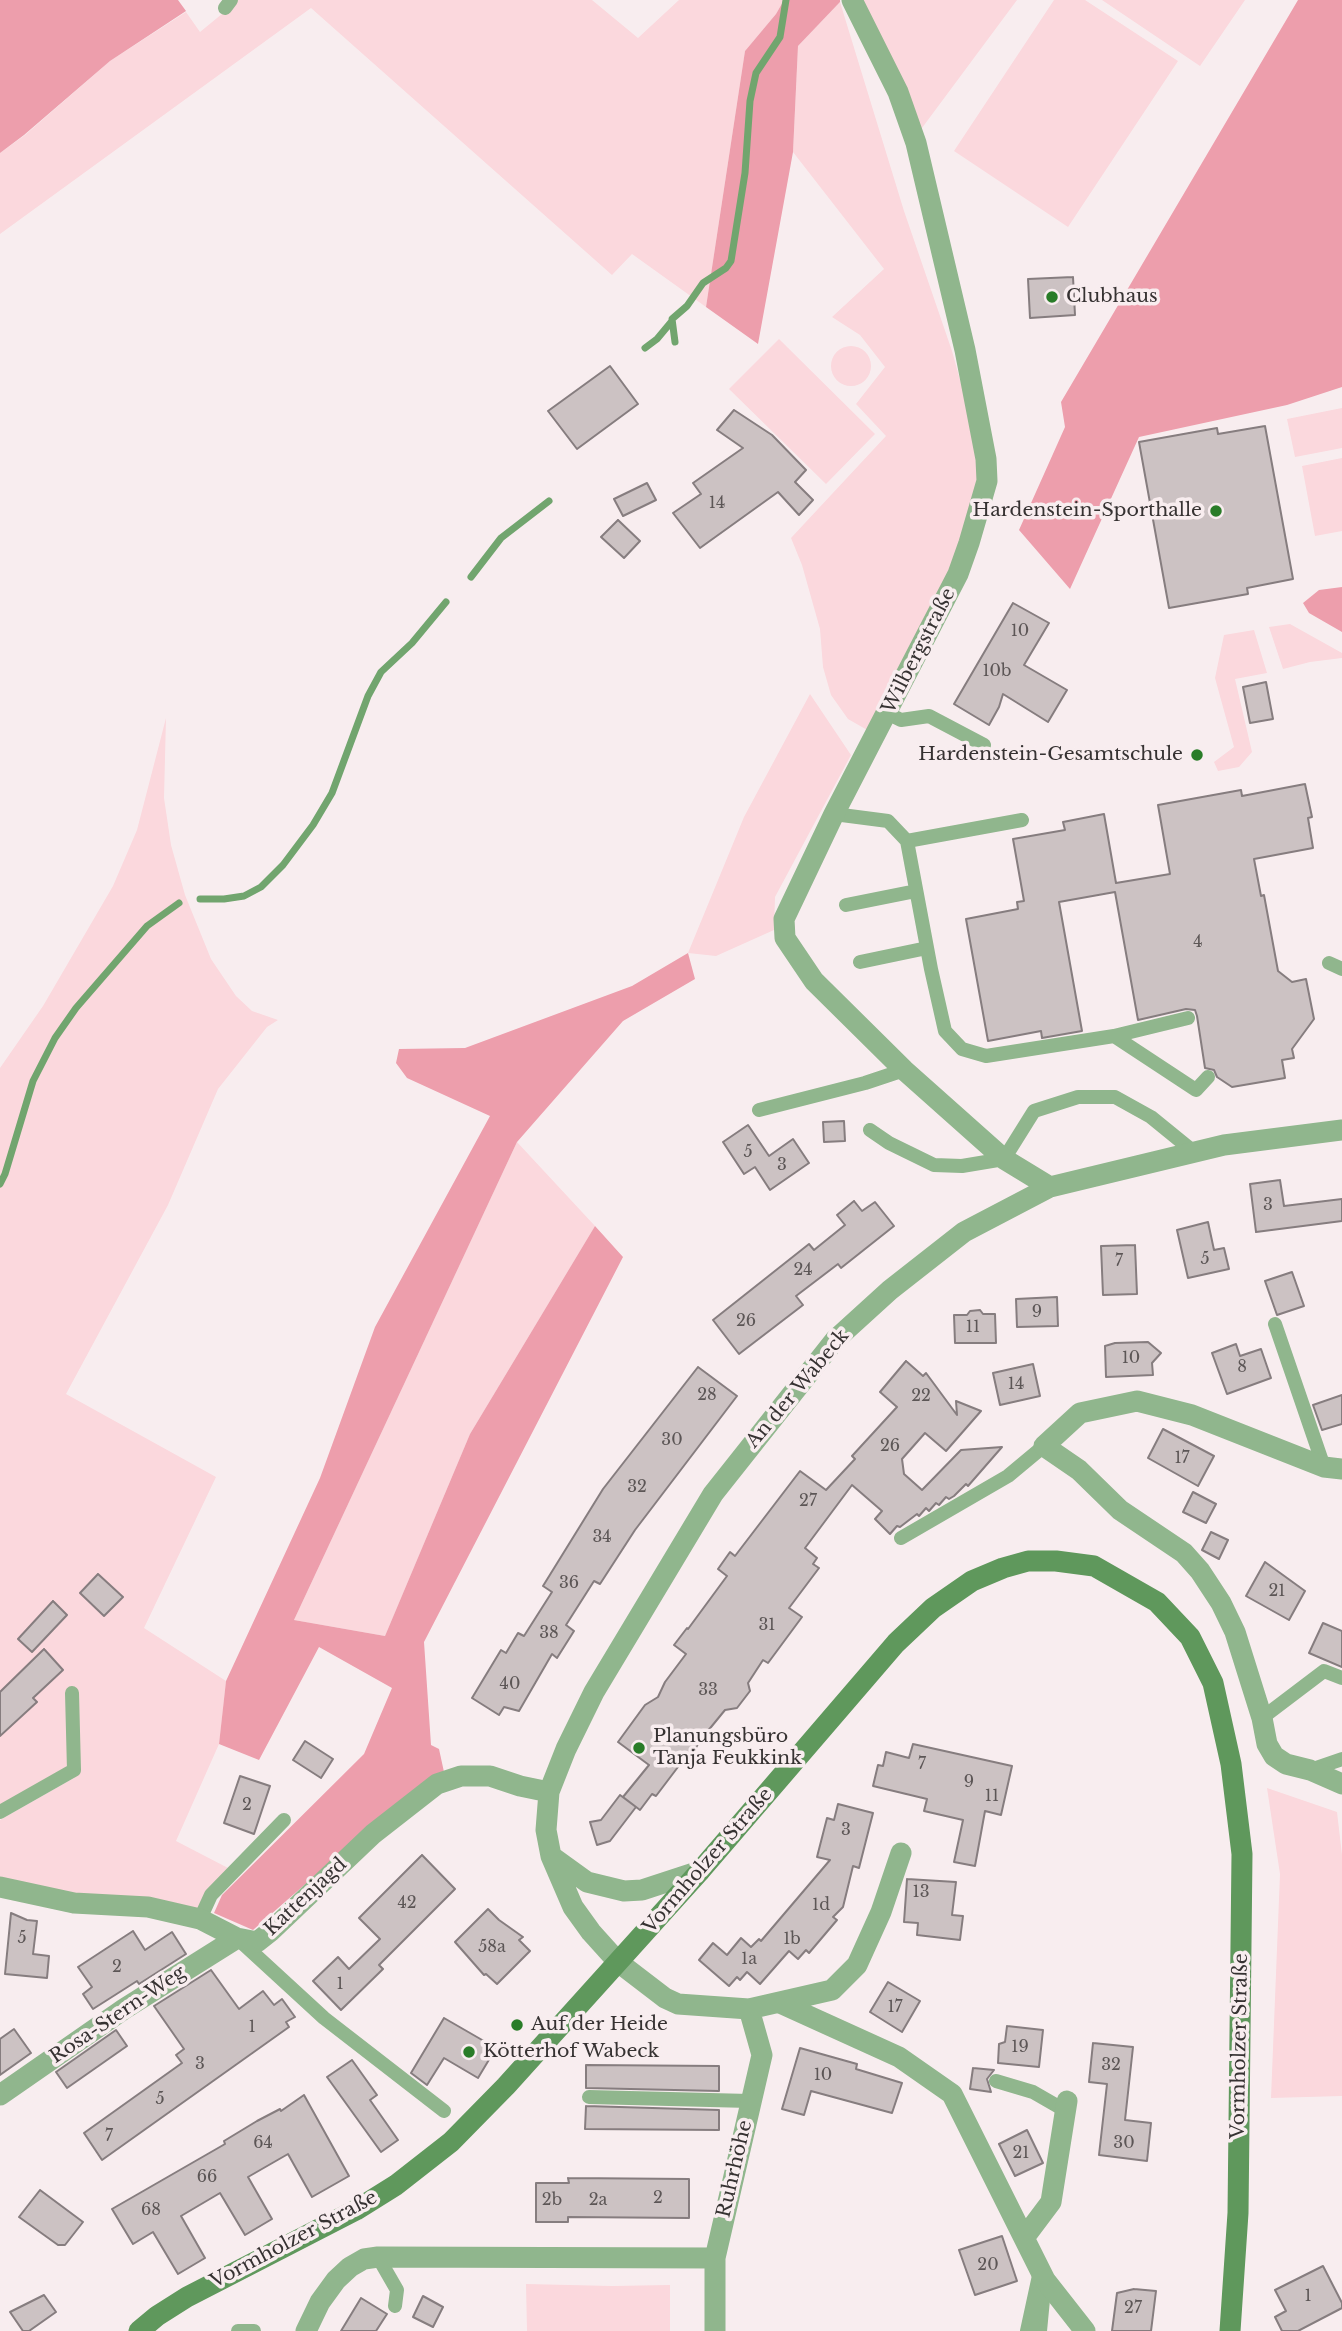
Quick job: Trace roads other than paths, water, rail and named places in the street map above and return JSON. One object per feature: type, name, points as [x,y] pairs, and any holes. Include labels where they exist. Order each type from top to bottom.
[{"type":"main road","name":"Vormholzer Straße","points":[[139,2331],[187,2297],[345,2216],[396,2185],[451,2142],[506,2086],[700,1871],[896,1643],[933,1608],[972,1581],[1028,1561],[1094,1566],[1157,1602],[1190,1637],[1213,1683],[1231,1765],[1242,1854],[1238,2213],[1230,2331]]},
{"type":"street","name":"Wilbergstraße","points":[[852,0],[898,92],[916,143],[965,350],[986,459],[987,481],[958,574],[834,814],[784,919],[785,938],[814,981],[904,1070],[1004,1159],[1050,1187]]},
{"type":"street","name":"An der Wabeck","points":[[901,1853],[881,1912],[857,1965],[832,1990],[749,2009],[678,2004],[665,1998],[618,1962],[573,1907],[551,1856],[546,1829],[549,1791],[566,1748],[594,1692],[713,1494],[835,1340],[890,1290],[964,1232],[1050,1187],[1224,1146],[1342,1130]]},
{"type":"street","points":[[1333,1468],[1192,1415],[1137,1401],[1080,1413],[1044,1446],[1079,1470],[1120,1510],[1184,1553],[1200,1571],[1221,1603],[1235,1632],[1262,1718],[1267,1744],[1274,1756],[1286,1764],[1310,1770],[1342,1784]]},
{"type":"street","name":"Kattenjagd","points":[[0,1887],[74,1903],[148,1907],[200,1919],[237,1938],[257,1942],[373,1835],[436,1784],[461,1776],[490,1776],[520,1786],[549,1791]]},
{"type":"street","points":[[551,1856],[587,1882],[624,1891],[642,1890],[700,1871]]},
{"type":"street","name":"Rosa-Stern-Weg","points":[[0,2095],[124,2008],[237,1938]]},
{"type":"street","points":[[780,2003],[899,2057],[952,2094],[1043,2276],[1086,2331]]},
{"type":"street","name":"Ruhrhöhe","points":[[715,2331],[715,2258],[762,2055],[749,2009]]},
{"type":"street","points":[[1024,2238],[1051,2202],[1067,2106]]},
{"type":"street","points":[[306,2331],[320,2302],[336,2280],[364,2259],[715,2258]]},
{"type":"lane","points":[[887,713],[901,720],[929,716],[984,745]]},
{"type":"lane","points":[[834,814],[888,821],[907,841],[945,1031],[962,1049],[986,1056],[1114,1035],[1188,1018]]},
{"type":"lane","points":[[907,841],[1022,820]]},
{"type":"lane","points":[[846,905],[916,891]]},
{"type":"lane","points":[[860,962],[927,948]]},
{"type":"lane","points":[[1114,1035],[1196,1090],[1208,1077]]},
{"type":"lane","points":[[759,1110],[865,1083],[904,1070]]},
{"type":"lane","points":[[870,1130],[889,1143],[934,1165],[962,1166],[1004,1159],[1034,1111],[1078,1097],[1115,1097],[1151,1117],[1194,1152]]},
{"type":"lane","points":[[1275,1324],[1333,1468]]},
{"type":"lane","points":[[901,1538],[1008,1476],[1044,1446]]},
{"type":"lane","points":[[1262,1718],[1324,1671],[1342,1678]]},
{"type":"lane","points":[[0,1812],[74,1770],[72,1693]]},
{"type":"lane","points":[[1310,1770],[1342,1759]]},
{"type":"lane","points":[[200,1919],[211,1895],[284,1820]]},
{"type":"lane","points":[[237,1938],[324,2018],[444,2111]]},
{"type":"lane","points":[[996,2081],[1067,2106]]},
{"type":"lane","points":[[589,2096],[750,2101]]},
{"type":"lane","points":[[378,2257],[397,2290],[395,2306]]},
{"type":"lane","points":[[1027,2331],[1043,2276]]},
{"type":"lane","points":[[1040,2331],[1043,2276]]},
{"type":"lane","points":[[238,2331],[254,2331]]},
{"type":"waterway","points":[[675,342],[672,319],[687,306],[703,283],[726,268],[731,261],[745,173],[750,101],[756,73],[780,37],[786,0]]},
{"type":"waterway","points":[[645,348],[657,339],[672,321]]},
{"type":"waterway","points":[[471,577],[501,538],[549,501]]},
{"type":"waterway","points":[[200,899],[244,896],[261,887],[283,865],[313,825],[332,793],[368,696],[381,672],[412,643],[446,602]]},
{"type":"waterway","points":[[0,1184],[33,1081],[55,1038],[76,1008],[147,926],[179,903]]},
{"type":"place","name":"Clubhaus","points":[[1052,297]]},
{"type":"place","name":"Hardenstein-Sporthalle","points":[[1216,511]]},
{"type":"place","name":"Hardenstein-Gesamtschule","points":[[1197,755]]},
{"type":"place","name":"Planungsbüro Tanja Feukkink","points":[[639,1748]]},
{"type":"place","name":"Auf der Heide","points":[[517,2025]]},
{"type":"place","name":"Kötterhof Wabeck","points":[[469,2052]]}]
